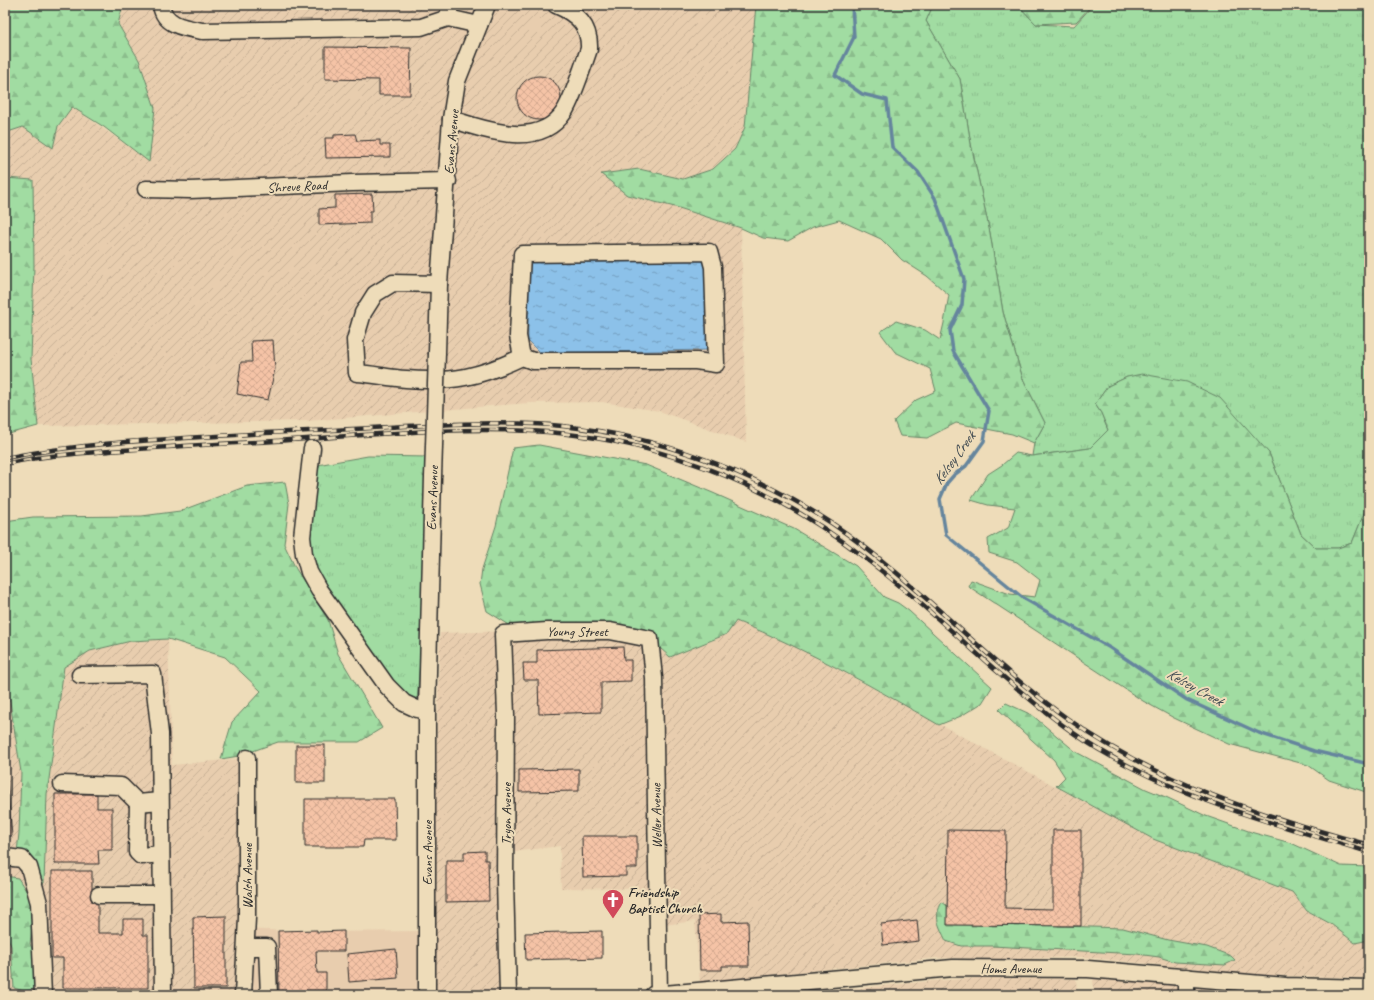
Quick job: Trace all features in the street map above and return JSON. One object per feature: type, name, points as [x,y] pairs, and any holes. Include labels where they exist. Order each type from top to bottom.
[{"type":"street","points":[[161,5],[162,11],[176,26],[203,32],[421,27],[449,12],[479,25]]},
{"type":"street","name":"Evans Avenue","points":[[427,995],[427,711],[431,514],[438,353],[439,284],[448,181],[451,119],[457,81],[487,5]]},
{"type":"street","points":[[451,119],[494,132],[513,134],[537,131],[554,124],[565,111],[589,49],[590,40],[582,20],[571,12],[556,5]]},
{"type":"street","name":"Shreve Road","points":[[146,188],[190,190],[352,183],[448,181]]},
{"type":"street","points":[[439,284],[393,283],[375,294],[363,313],[355,340],[357,373],[405,379],[460,379],[494,370],[522,357],[533,361],[696,361],[716,364],[713,267],[709,252],[522,254],[518,336],[522,357]]},
{"type":"street","points":[[312,448],[302,536],[304,554],[309,572],[319,590],[387,686],[404,703],[417,709],[427,711]]},
{"type":"street","name":"Young Street","points":[[503,634],[547,631],[610,631],[650,639]]},
{"type":"street","name":"Tryon Avenue","points":[[503,634],[506,715],[505,881],[508,995]]},
{"type":"street","name":"Weller Avenue","points":[[650,639],[654,678],[656,995]]},
{"type":"street","points":[[80,676],[153,674],[160,734],[162,995]]},
{"type":"street","name":"Walsh Avenue","points":[[243,995],[246,946],[247,758]]},
{"type":"street","points":[[62,784],[121,786],[138,803],[137,852],[141,856],[161,854]]},
{"type":"street","points":[[138,803],[160,801]]},
{"type":"street","points":[[5,857],[22,859],[29,866],[38,903],[43,995]]},
{"type":"street","points":[[99,896],[161,895]]},
{"type":"street","points":[[246,946],[267,947],[269,995]]},
{"type":"street","name":"Home Avenue","points":[[656,995],[953,968],[1088,969],[1186,977],[1286,991],[1361,990]]},
{"type":"street","points":[[1186,977],[1186,995]]},
{"type":"shaded area","points":[[123,5],[756,5],[745,127],[735,149],[713,169],[683,179],[639,169],[679,208],[741,228],[746,442],[659,411],[602,402],[528,403],[307,421],[38,426],[31,359],[33,180],[5,178],[5,133],[23,127],[58,126],[71,106],[149,161],[139,60],[118,24]]},
{"type":"shaded area","points":[[736,621],[780,638],[1153,839],[1292,892],[1307,911],[1331,924],[1355,943],[1369,940],[1369,978],[1259,975],[1082,957],[1014,959],[936,958],[700,982],[695,921],[664,925],[644,889],[561,888],[560,846],[512,852],[504,995],[440,995],[436,991],[430,976],[440,633],[519,631],[644,635],[645,656],[661,649],[670,657],[727,634]]},
{"type":"shaded area","points":[[168,639],[172,765],[247,758],[243,995],[5,995],[5,670],[21,772],[19,833],[16,863],[44,883],[47,794],[64,667],[90,651],[131,641]]},
{"type":"shaded area","points":[[246,929],[317,932],[426,931],[427,995],[243,995]]},
{"type":"shaded area","points":[[979,978],[1076,979],[1077,995],[791,995],[932,981]]},
{"type":"shaded area","points":[[1093,979],[1173,985],[1278,995],[1094,995]]},
{"type":"green space","points":[[5,5],[123,5],[118,24],[139,60],[155,108],[149,162],[104,127],[72,107],[58,126],[53,148],[23,127],[5,133],[5,74],[8,75],[5,70]]},
{"type":"green space","points":[[756,5],[933,5],[926,21],[960,79],[971,144],[990,233],[1003,312],[1023,379],[1045,423],[1034,443],[1012,434],[956,423],[927,438],[900,436],[894,421],[916,400],[936,391],[930,369],[895,352],[880,332],[896,321],[925,330],[940,340],[949,295],[927,276],[902,260],[881,239],[839,220],[813,227],[788,241],[763,238],[741,228],[679,208],[627,195],[601,174],[639,169],[683,179],[713,169],[735,149],[745,127]]},
{"type":"green space","points":[[933,5],[1018,5],[1036,24],[1074,26],[1093,5],[1369,5],[1369,501],[1352,543],[1338,548],[1316,548],[1301,534],[1269,453],[1253,437],[1127,377],[1108,386],[1095,404],[1101,413],[1108,430],[1090,448],[1032,456],[1034,443],[1045,423],[1023,379],[1003,312],[990,233],[971,144],[960,79],[926,21]]},
{"type":"green space","points":[[1018,5],[1092,5],[1076,22],[1036,24]]},
{"type":"green space","points":[[5,178],[33,180],[34,266],[31,359],[38,426],[5,435]]},
{"type":"green space","points":[[1142,374],[1187,382],[1220,398],[1269,453],[1301,534],[1316,548],[1338,548],[1352,543],[1369,501],[1369,793],[1329,780],[1308,765],[1229,744],[1174,718],[1143,701],[968,586],[971,580],[1010,594],[1035,597],[1040,580],[1017,562],[989,553],[988,539],[1008,528],[1015,508],[988,505],[971,500],[988,474],[1016,453],[1032,456],[1090,448],[1108,430],[1101,413],[1095,404],[1108,386],[1127,377]]},
{"type":"green space","points":[[539,445],[646,465],[794,529],[856,566],[884,597],[898,603],[909,611],[992,687],[982,703],[961,716],[939,725],[814,656],[736,621],[727,634],[670,657],[650,639],[519,631],[487,611],[480,584],[482,569],[496,526],[513,448]]},
{"type":"green space","points":[[368,456],[428,457],[421,646],[417,702],[398,692],[320,586],[306,556],[317,465]]},
{"type":"green space","points":[[285,482],[289,504],[284,544],[296,569],[328,620],[338,654],[382,728],[359,742],[278,742],[239,756],[221,759],[232,722],[261,691],[225,657],[168,639],[131,641],[90,651],[64,667],[47,794],[44,883],[30,887],[16,863],[19,833],[21,772],[5,670],[5,521],[33,517],[142,516],[180,511],[247,486]]},
{"type":"green space","points":[[1006,703],[1032,715],[1076,752],[1146,789],[1206,816],[1254,833],[1291,843],[1341,866],[1369,867],[1369,940],[1355,943],[1331,924],[1307,911],[1292,892],[1153,839],[1056,786],[1065,777],[1054,760],[999,710]]},
{"type":"green space","points":[[5,876],[18,878],[30,897],[32,926],[30,944],[37,959],[37,989],[24,991],[14,988],[11,946],[5,930]]},
{"type":"green space","points":[[942,902],[958,914],[1060,926],[1123,928],[1168,940],[1207,947],[1231,956],[1235,960],[1225,965],[1175,962],[1159,957],[1137,954],[992,946],[961,946],[946,941],[941,930],[937,917]]},
{"type":"water","points":[[709,259],[710,350],[540,353],[528,341],[527,261]]},
{"type":"building","points":[[325,47],[411,48],[410,95],[379,95],[379,80],[325,79]]},
{"type":"building","points":[[535,76],[543,76],[555,82],[561,94],[561,102],[555,114],[543,120],[535,120],[523,114],[517,102],[517,94],[523,82]]},
{"type":"building","points":[[355,134],[357,141],[380,140],[380,145],[390,145],[390,157],[326,158],[325,138],[334,138],[334,135]]},
{"type":"building","points":[[372,194],[373,211],[370,211],[370,223],[319,225],[319,209],[335,208],[335,195]]},
{"type":"building","points":[[273,340],[275,369],[268,400],[237,394],[241,362],[252,362],[251,341]]},
{"type":"building","points":[[623,647],[624,660],[631,660],[631,681],[601,682],[601,712],[539,714],[538,680],[524,680],[523,663],[537,663],[537,650]]},
{"type":"building","points":[[296,745],[325,745],[325,783],[296,783]]},
{"type":"building","points":[[5,757],[12,836],[5,836]]},
{"type":"building","points":[[579,769],[579,791],[519,792],[519,770]]},
{"type":"building","points":[[55,794],[97,794],[97,808],[112,808],[112,850],[98,850],[99,864],[55,864]]},
{"type":"building","points":[[305,799],[395,799],[396,840],[364,840],[363,847],[305,847]]},
{"type":"building","points":[[948,830],[1006,831],[1005,908],[1053,909],[1053,830],[1081,830],[1081,926],[947,925]]},
{"type":"building","points":[[582,836],[637,836],[637,868],[626,868],[626,876],[583,877]]},
{"type":"building","points":[[485,851],[485,860],[488,860],[489,901],[446,902],[446,860],[464,860],[464,852]]},
{"type":"building","points":[[52,871],[92,871],[92,902],[98,902],[98,933],[123,933],[123,919],[143,919],[143,935],[148,935],[148,988],[63,988],[63,958],[52,958]]},
{"type":"building","points":[[721,914],[721,922],[748,921],[749,966],[722,966],[722,970],[700,970],[699,915]]},
{"type":"building","points":[[226,916],[226,988],[194,988],[193,917]]},
{"type":"building","points":[[917,920],[919,941],[883,945],[881,924]]},
{"type":"building","points":[[317,930],[317,932],[344,931],[344,951],[316,951],[317,973],[326,973],[326,995],[279,995],[278,931]]},
{"type":"building","points":[[602,931],[602,958],[526,960],[525,933]]},
{"type":"building","points":[[396,949],[398,978],[349,982],[347,954]]},
{"type":"waterway","name":"Kelsey Creek","points":[[852,5],[854,37],[835,75],[862,94],[887,100],[892,147],[918,172],[935,198],[964,279],[962,305],[950,330],[953,351],[989,411],[984,441],[966,466],[954,475],[947,483],[940,499],[946,535],[1023,598],[1110,648],[1187,700],[1259,733],[1314,751],[1369,764]]},
{"type":"railway","points":[[5,458],[37,452],[134,441],[265,433],[484,423],[542,424],[562,426],[634,438],[669,447],[737,472],[802,505],[833,524],[864,546],[893,570],[1008,672],[1068,719],[1102,742],[1138,762],[1212,795],[1290,822],[1369,845]]},
{"type":"railway","points":[[5,464],[49,456],[79,453],[402,432],[475,430],[547,432],[580,436],[613,441],[678,458],[741,483],[772,498],[827,530],[900,586],[992,667],[1044,710],[1070,731],[1098,749],[1130,767],[1230,809],[1299,832],[1369,852]]},
{"type":"place","name":"Friendship Baptist Church","points":[[613,920]]}]
